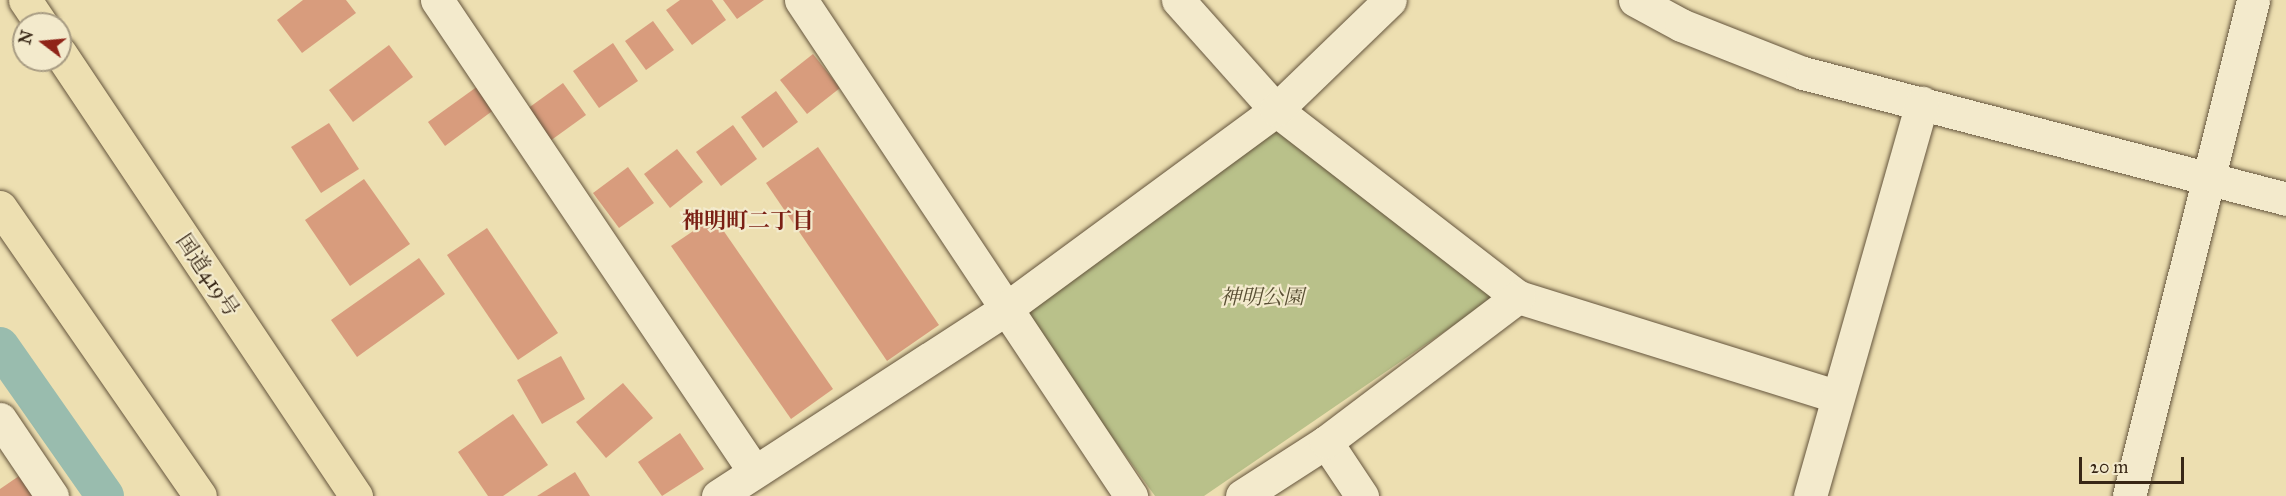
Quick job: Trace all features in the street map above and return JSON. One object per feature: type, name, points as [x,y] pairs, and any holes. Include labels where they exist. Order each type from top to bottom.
[{"type":"highway","name":"国道419号","points":[[72,71],[356,496]]},
{"type":"highway","points":[[0,207],[200,496]]},
{"type":"street","points":[[437,0],[754,471]]},
{"type":"street","points":[[801,0],[1004,310],[1131,496]]},
{"type":"street","points":[[1178,0],[1276,110],[1518,297],[1835,396]]},
{"type":"street","points":[[718,496],[1004,310],[1276,110],[1390,0]]},
{"type":"street","points":[[1635,0],[1681,25],[1803,73],[2286,199]]},
{"type":"street","points":[[2129,496],[2205,178],[2253,0]]},
{"type":"street","points":[[1810,496],[1835,396],[1922,103]]},
{"type":"street","points":[[1242,496],[1326,442],[1518,297]]},
{"type":"street","points":[[0,419],[52,496]]},
{"type":"street","points":[[1326,442],[1362,496]]},
{"type":"green space","name":"神明公園","points":[[1272,125],[1498,295],[1204,496],[1155,496],[1022,313]]},
{"type":"building","points":[[303,0],[346,0],[356,13],[302,53],[277,20]]},
{"type":"building","points":[[680,0],[712,0],[726,20],[692,45],[666,10]]},
{"type":"building","points":[[723,0],[764,0],[737,19]]},
{"type":"building","points":[[653,21],[674,50],[646,70],[625,41]]},
{"type":"building","points":[[613,43],[638,81],[599,108],[573,71]]},
{"type":"building","points":[[389,45],[413,77],[353,122],[329,90]]},
{"type":"building","points":[[813,54],[840,88],[807,114],[780,80]]},
{"type":"building","points":[[563,83],[586,115],[550,141],[527,109]]},
{"type":"building","points":[[478,86],[495,109],[445,146],[428,122]]},
{"type":"building","points":[[776,91],[798,122],[763,148],[741,117]]},
{"type":"building","points":[[329,123],[359,169],[321,193],[291,147]]},
{"type":"building","points":[[733,125],[757,159],[721,186],[696,152]]},
{"type":"building","points":[[818,147],[939,325],[887,361],[766,183]]},
{"type":"building","points":[[677,149],[703,182],[670,208],[644,174]]},
{"type":"building","points":[[628,167],[654,203],[619,228],[593,193]]},
{"type":"building","points":[[364,179],[410,244],[350,286],[305,220]]},
{"type":"building","points":[[714,217],[833,389],[791,419],[671,246]]},
{"type":"building","points":[[487,228],[558,333],[518,360],[447,255]]},
{"type":"building","points":[[419,258],[445,294],[357,357],[331,320]]},
{"type":"building","points":[[561,356],[585,399],[542,424],[517,380]]},
{"type":"building","points":[[623,383],[653,418],[606,458],[576,422]]},
{"type":"building","points":[[513,414],[548,465],[503,496],[488,496],[458,452]]},
{"type":"building","points":[[680,433],[704,469],[662,496],[638,462]]},
{"type":"building","points":[[575,472],[590,496],[537,496]]},
{"type":"building","points":[[19,476],[33,496],[0,496],[0,489]]},
{"type":"waterway","points":[[0,346],[105,496]]},
{"type":"district","name":"神明町二丁目","points":[[748,221]]}]
